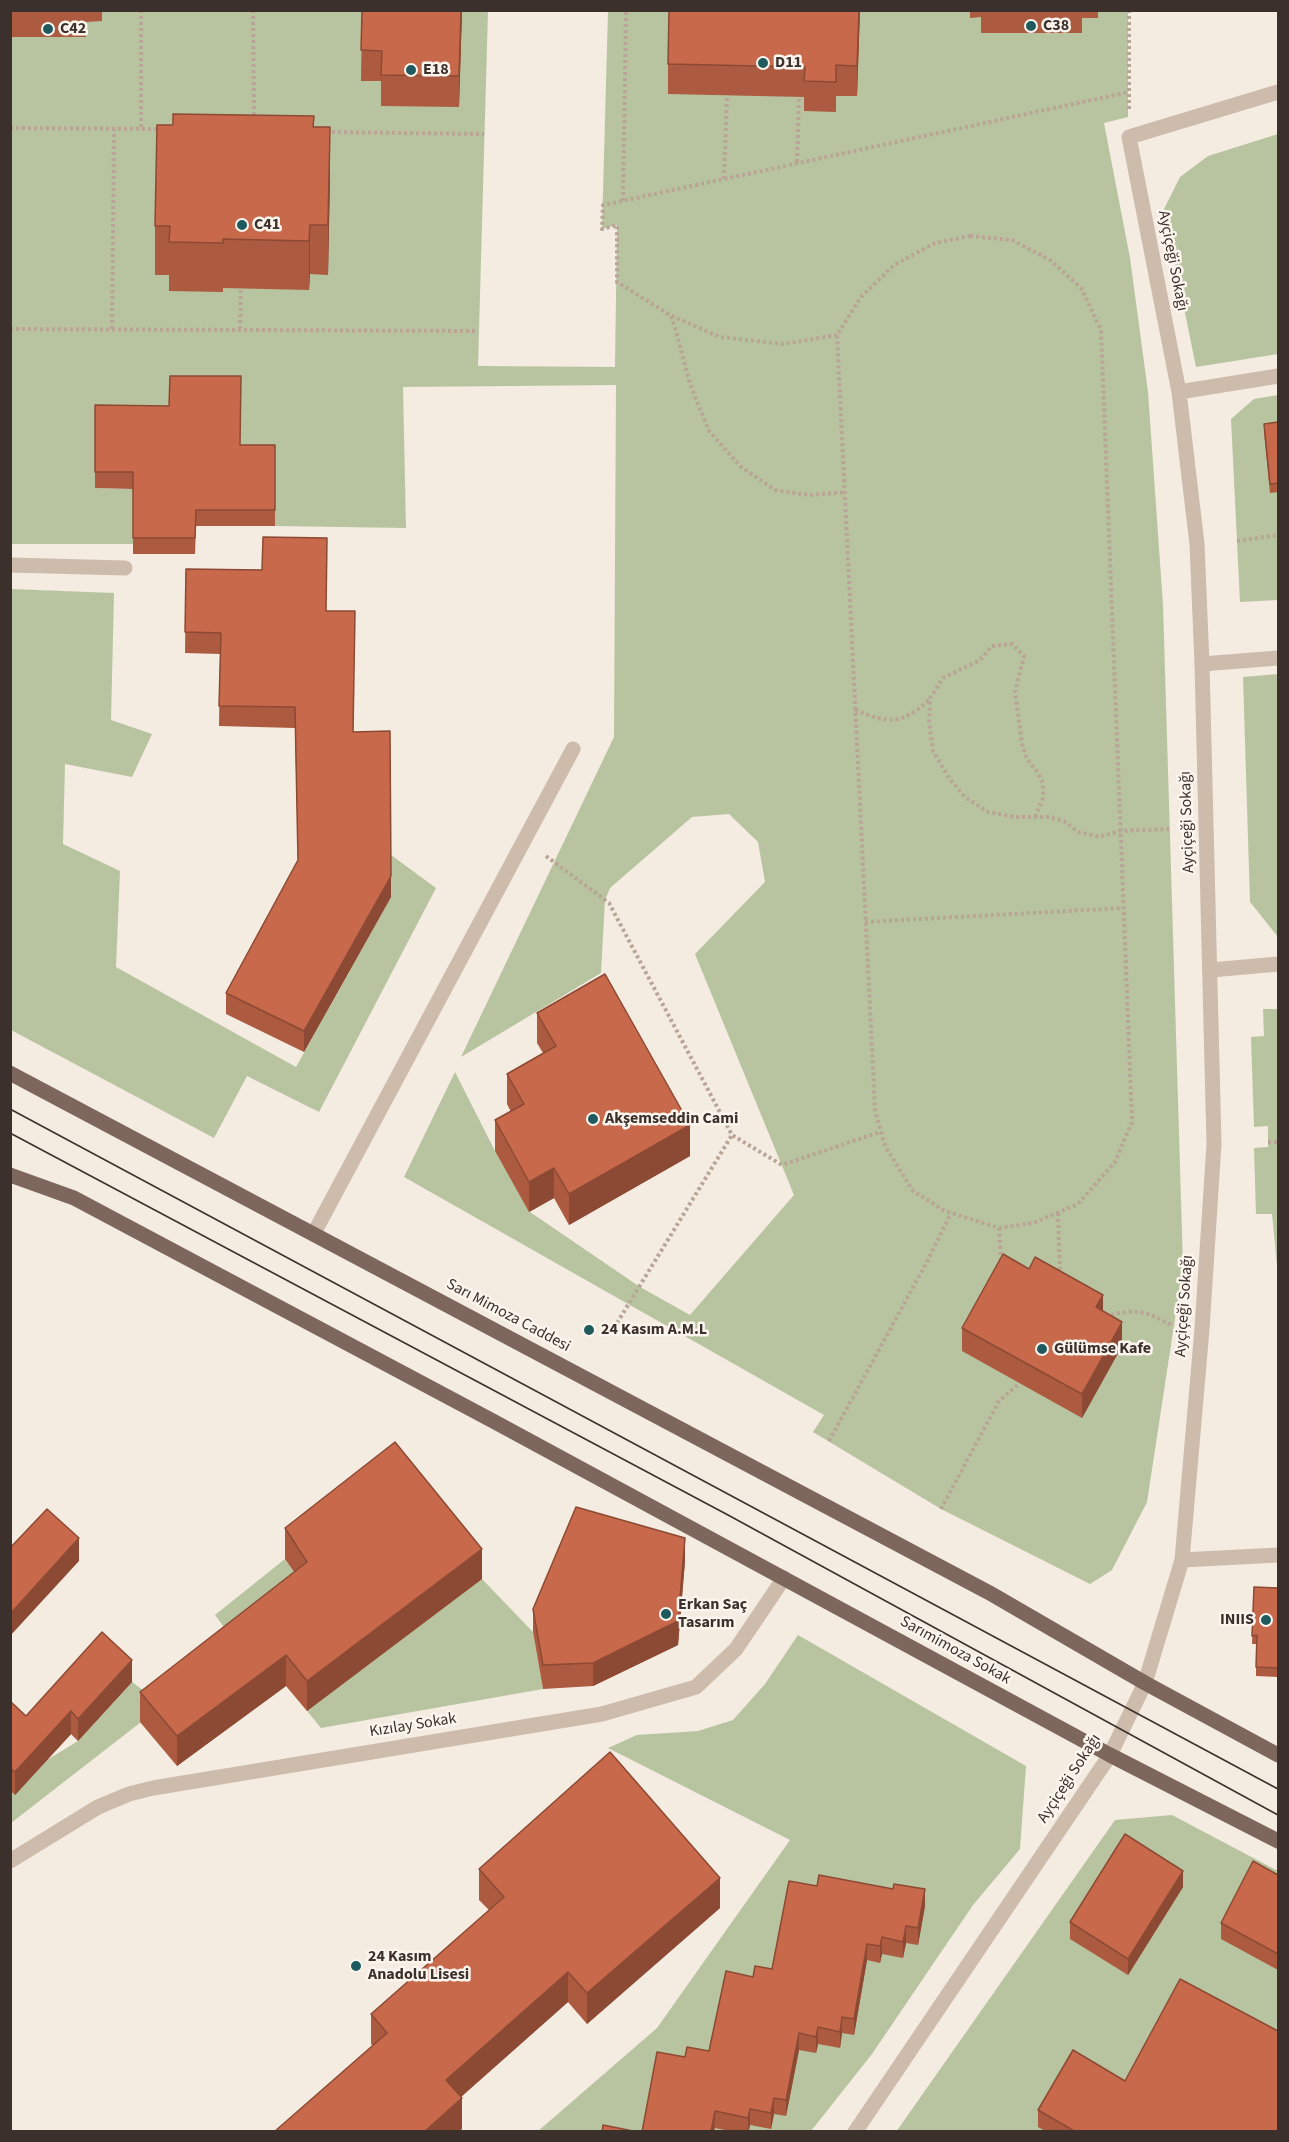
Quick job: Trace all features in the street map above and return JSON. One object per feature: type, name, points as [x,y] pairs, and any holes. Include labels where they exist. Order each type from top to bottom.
[{"type":"main road","name":"Sarı Mimoza Caddesi","points":[[10,1073],[988,1592],[1145,1683]]},
{"type":"main road","points":[[10,1175],[74,1198],[784,1578]]},
{"type":"main road","name":"Sarımimoza Sokak","points":[[784,1578],[1110,1755]]},
{"type":"main road","points":[[1145,1683],[1278,1755]]},
{"type":"main road","points":[[1110,1755],[1278,1841]]},
{"type":"street","points":[[1129,137],[1278,92]]},
{"type":"street","name":"Ayçiçeği Sokağı","points":[[855,2132],[1110,1755],[1145,1683],[1182,1560],[1202,1329],[1214,1144],[1202,664],[1197,544],[1179,392],[1129,137]]},
{"type":"street","points":[[1179,392],[1278,376]]},
{"type":"street","points":[[10,565],[125,568]]},
{"type":"street","points":[[1202,664],[1278,658]]},
{"type":"street","points":[[314,1233],[573,749]]},
{"type":"street","points":[[1211,970],[1278,964]]},
{"type":"street","points":[[1182,1560],[1278,1555]]},
{"type":"street","name":"Kızılay Sokak","points":[[10,1861],[98,1807],[129,1794],[153,1788],[603,1714],[696,1687],[736,1649],[784,1578]]},
{"type":"path","points":[[141,10],[141,129]]},
{"type":"path","points":[[253,10],[254,120]]},
{"type":"path","points":[[623,201],[626,10]]},
{"type":"path","points":[[1129,10],[1129,137]]},
{"type":"path","points":[[837,335],[783,344],[720,337],[670,315],[617,282],[617,225],[602,229],[603,205],[1129,92]]},
{"type":"path","points":[[724,179],[727,95]]},
{"type":"path","points":[[796,162],[800,97]]},
{"type":"path","points":[[10,128],[163,129]]},
{"type":"path","points":[[112,329],[114,129]]},
{"type":"path","points":[[323,132],[484,134]]},
{"type":"path","points":[[970,236],[1012,240],[1050,260],[1081,288],[1101,330],[1132,1122],[1115,1162],[1078,1204],[1034,1223],[999,1228],[951,1213],[913,1191],[885,1146],[880,1132],[875,1110],[845,492],[837,335],[861,297],[894,265],[935,243],[970,236]]},
{"type":"path","points":[[240,328],[241,276]]},
{"type":"path","points":[[670,315],[690,384],[709,431],[740,466],[775,490],[809,495],[845,492]]},
{"type":"path","points":[[10,328],[478,331]]},
{"type":"path","points":[[1237,542],[1278,536]]},
{"type":"path","points":[[855,710],[879,720],[897,720],[915,713],[930,698],[943,678],[980,660],[992,646],[1012,644],[1024,656],[1015,692],[1022,744],[1027,759],[1043,783],[1043,798],[1035,818]]},
{"type":"path","points":[[930,698],[929,722],[933,751],[949,778],[965,797],[988,812],[1016,817],[1048,817],[1064,820],[1078,832],[1099,837],[1121,831],[1169,829]]},
{"type":"path","points":[[525,841],[609,903],[732,1135],[782,1165],[880,1132]]},
{"type":"path","points":[[865,922],[1123,908]]},
{"type":"path","points":[[617,1323],[732,1135]]},
{"type":"path","points":[[1268,1142],[1278,1142]]},
{"type":"path","points":[[829,1441],[928,1260],[951,1213]]},
{"type":"path","points":[[1058,1213],[1060,1280]]},
{"type":"path","points":[[999,1228],[1002,1270]]},
{"type":"path","points":[[1103,1316],[1136,1310],[1154,1315],[1173,1326],[1202,1329]]},
{"type":"path","points":[[941,1509],[999,1401],[1020,1383]]},
{"type":"green space","points":[[11,11],[488,11],[478,366],[615,367],[617,225],[602,229],[608,11],[1128,11],[1128,117],[1104,123],[1130,258],[1148,392],[1163,605],[1183,1266],[1147,1502],[1112,1570],[1090,1584],[941,1509],[813,1432],[824,1415],[404,1177],[455,1072],[495,1151],[530,1212],[640,1287],[690,1315],[794,1195],[695,954],[765,882],[758,842],[729,814],[692,817],[610,888],[605,900],[601,973],[461,1057],[614,737],[616,385],[403,387],[406,528],[275,526],[275,461],[169,422],[95,488],[133,489],[133,544],[11,544]]},
{"type":"green space","points":[[1278,134],[1278,354],[1196,367],[1164,209],[1180,177],[1208,156]]},
{"type":"green space","points":[[1278,395],[1278,600],[1240,602],[1231,419],[1254,399]]},
{"type":"green space","points":[[11,589],[114,593],[111,720],[152,734],[132,777],[65,764],[63,844],[120,871],[116,967],[296,1067],[391,897],[391,855],[436,888],[319,1112],[247,1076],[214,1138],[11,1030]]},
{"type":"green space","points":[[1278,674],[1278,937],[1250,902],[1243,677]]},
{"type":"green space","points":[[1263,1009],[1278,1009],[1278,1265],[1272,1214],[1256,1214],[1254,1148],[1268,1147],[1268,1126],[1254,1127],[1251,1037],[1264,1036]]},
{"type":"green space","points":[[285,1559],[307,1592],[238,1646],[215,1615]]},
{"type":"green space","points":[[482,1579],[533,1632],[543,1689],[321,1728],[307,1711]]},
{"type":"green space","points":[[798,1635],[1026,1766],[1020,1849],[973,1905],[872,2054],[811,2131],[537,2132],[657,2028],[790,1840],[608,1748],[637,1735],[698,1731],[733,1720],[765,1684]]},
{"type":"green space","points":[[132,1682],[163,1705],[11,1823],[11,1790],[47,1760],[78,1741]]},
{"type":"green space","points":[[1172,1815],[1278,1871],[1278,2131],[896,2132],[1115,1820]]},
{"type":"building","name":"E18","points":[[461,10],[459,76],[381,75],[382,51],[361,50],[362,11]]},
{"type":"building","name":"D11","points":[[669,10],[859,10],[857,66],[836,65],[836,82],[804,81],[805,67],[668,64]]},
{"type":"building","points":[[173,114],[314,116],[313,127],[330,127],[328,225],[310,225],[309,241],[223,239],[223,243],[169,242],[170,226],[155,226],[157,125],[173,125]]},
{"type":"building","points":[[170,376],[241,376],[240,445],[275,445],[275,510],[196,510],[195,538],[133,538],[133,472],[95,472],[95,405],[169,406]]},
{"type":"building","points":[[1278,422],[1278,483],[1270,484],[1264,424]]},
{"type":"building","points":[[263,537],[327,538],[326,611],[355,611],[353,732],[390,731],[391,876],[304,1031],[226,993],[298,860],[295,707],[219,706],[221,633],[185,632],[186,569],[262,570]]},
{"type":"building","name":"Akşemseddin Cami","points":[[605,974],[690,1125],[569,1194],[554,1168],[529,1182],[495,1120],[524,1104],[507,1074],[556,1046],[537,1013]]},
{"type":"building","name":"Gülümse Kafe","points":[[1003,1254],[1029,1269],[1035,1257],[1103,1295],[1096,1307],[1122,1322],[1082,1394],[962,1328]]},
{"type":"building","points":[[395,1442],[482,1549],[307,1681],[286,1655],[177,1736],[140,1692],[307,1562],[285,1528]]},
{"type":"building","points":[[576,1507],[685,1538],[678,1621],[593,1663],[543,1665],[533,1609]]},
{"type":"building","points":[[47,1509],[79,1538],[10,1614],[10,1548]]},
{"type":"building","name":"INIIS","points":[[1254,1587],[1278,1588],[1278,1668],[1256,1667],[1257,1635],[1252,1636]]},
{"type":"building","points":[[102,1632],[132,1660],[78,1719],[71,1711],[15,1772],[10,1768],[10,1701],[26,1716]]},
{"type":"building","points":[[610,1752],[720,1878],[587,1993],[568,1972],[446,2080],[462,2098],[424,2132],[274,2132],[387,2033],[371,2014],[504,1897],[479,1869]]},
{"type":"building","points":[[1125,1834],[1183,1871],[1128,1959],[1070,1922]]},
{"type":"building","points":[[1253,1861],[1278,1875],[1278,1954],[1221,1923]]},
{"type":"building","points":[[819,1875],[893,1889],[894,1884],[925,1889],[918,1928],[906,1926],[903,1942],[882,1937],[880,1946],[867,1944],[854,2019],[842,2017],[840,2032],[818,2027],[816,2037],[799,2033],[786,2100],[774,2098],[771,2113],[750,2109],[748,2118],[715,2111],[711,2132],[642,2132],[657,2052],[685,2057],[687,2047],[709,2051],[726,1971],[753,1977],[755,1966],[772,1969],[789,1881],[817,1886]]},
{"type":"building","points":[[1180,1979],[1278,2031],[1278,2132],[1076,2132],[1038,2110],[1073,2050],[1125,2081]]},
{"type":"building","points":[[603,2125],[638,2132],[602,2132]]},
{"type":"tram line","points":[[10,1109],[1278,1789]]},
{"type":"tram line","points":[[10,1133],[728,1515],[1278,1815]]},
{"type":"place","name":"C38","points":[[1031,26]]},
{"type":"place","name":"C42","points":[[48,29]]},
{"type":"place","name":"D11","points":[[763,63]]},
{"type":"place","name":"E18","points":[[411,70]]},
{"type":"place","name":"C41","points":[[242,225]]},
{"type":"place","name":"Akşemseddin Cami","points":[[593,1119]]},
{"type":"place","name":"24 Kasım A.M.L","points":[[589,1330]]},
{"type":"place","name":"Gülümse Kafe","points":[[1042,1349]]},
{"type":"place","name":"Erkan Saç Tasarım","points":[[666,1614]]},
{"type":"place","name":"INIIS","points":[[1266,1620]]},
{"type":"place","name":"24 Kasım Anadolu Lisesi","points":[[356,1966]]}]
